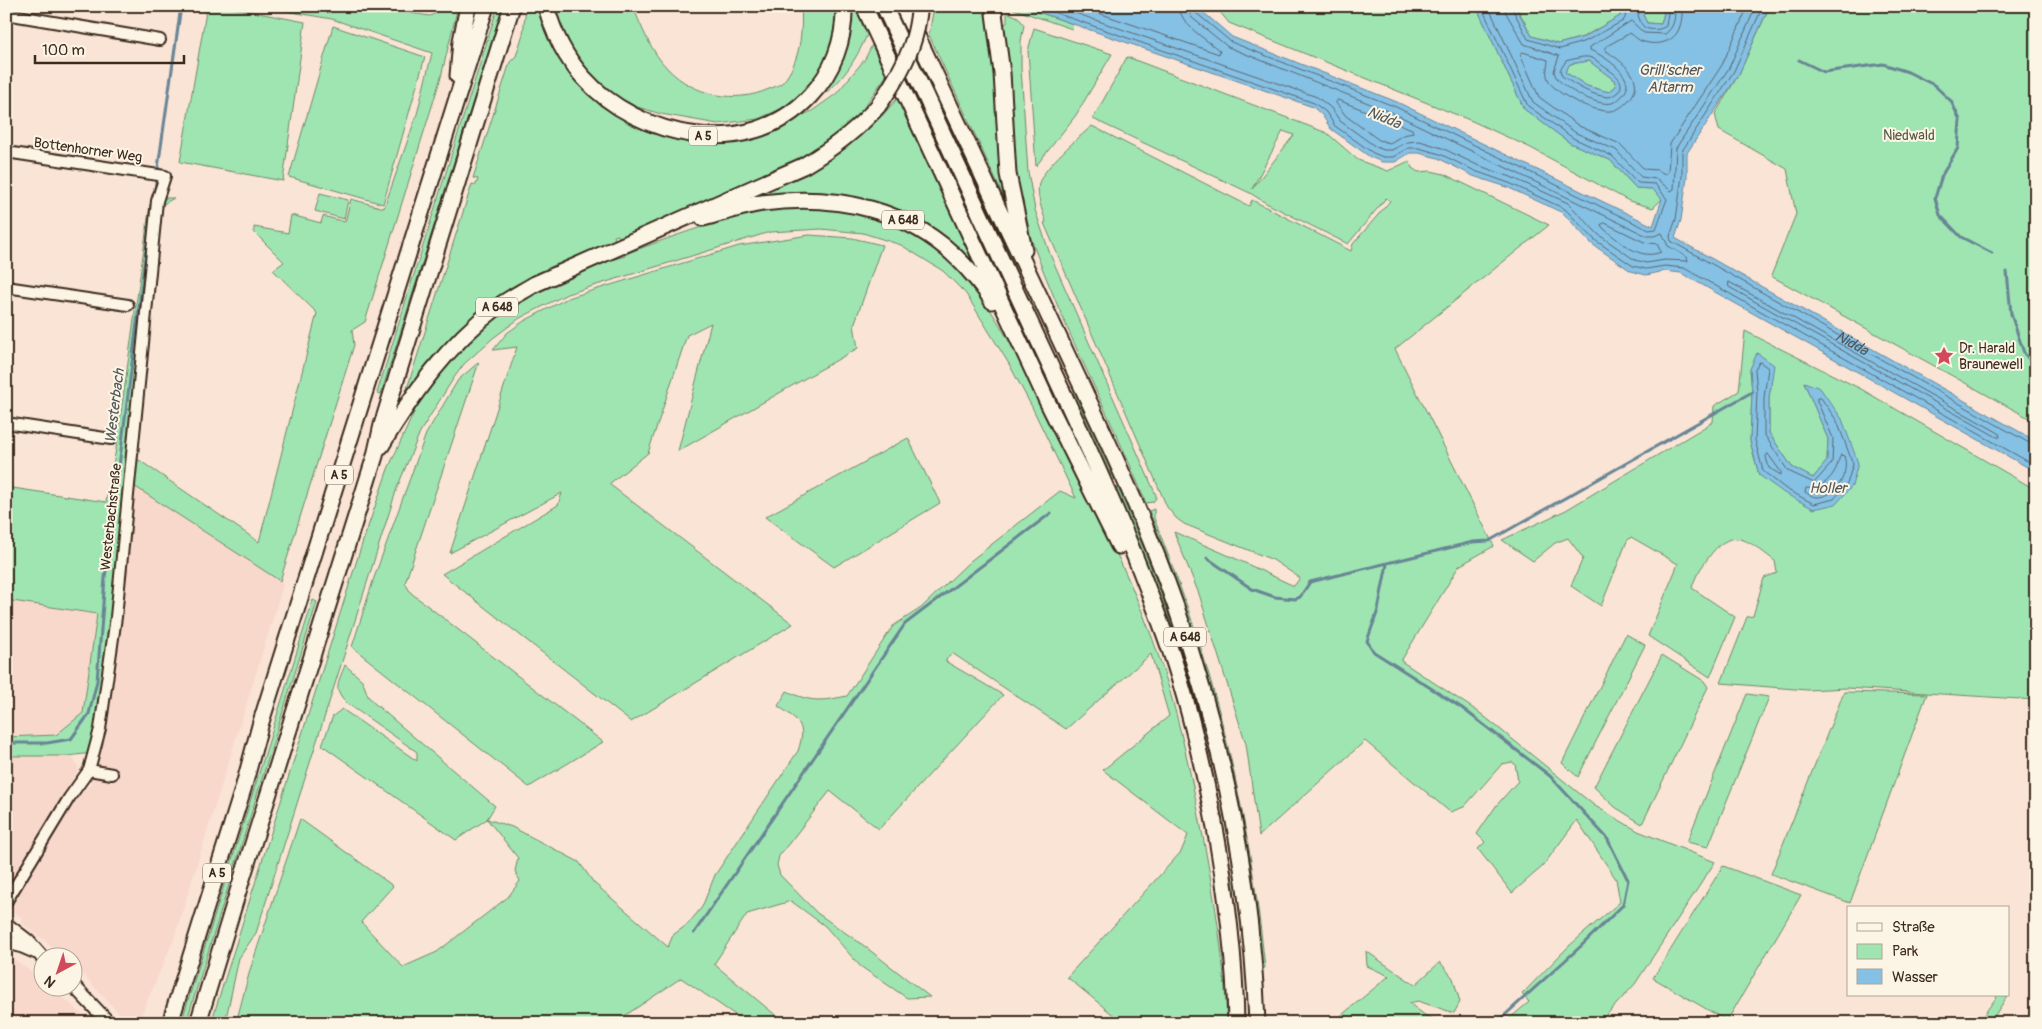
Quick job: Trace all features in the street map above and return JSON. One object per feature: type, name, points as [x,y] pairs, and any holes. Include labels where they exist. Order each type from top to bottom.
[{"type":"highway","points":[[457,97],[461,41],[468,6]]},
{"type":"highway","name":"A 5","points":[[170,1023],[243,790],[261,722],[486,6]]},
{"type":"highway","name":"A 5","points":[[198,1023],[375,456],[384,416],[512,6]]},
{"type":"highway","name":"A 5","points":[[546,6],[551,24],[571,62],[584,78],[616,105],[651,124],[686,133],[706,136],[728,136],[762,128],[785,118],[802,105],[827,75],[835,59],[844,25],[844,6]]},
{"type":"highway","name":"A 648","points":[[864,6],[1048,400],[1132,574],[1166,639]]},
{"type":"highway","name":"A 648","points":[[884,6],[1102,479],[1166,639],[1197,744],[1218,846],[1229,914],[1236,978],[1236,1023]]},
{"type":"highway","name":"A 648","points":[[903,6],[1116,459],[1176,606],[1202,689],[1228,793],[1244,884],[1257,1023]]},
{"type":"highway","points":[[672,224],[803,166],[843,142],[878,106],[896,80],[913,41],[920,6]]},
{"type":"highway","points":[[994,9],[1002,73],[1008,174],[1030,276]]},
{"type":"highway","name":"A 648","points":[[375,456],[406,407],[443,357],[497,307],[535,284],[672,224],[761,203],[824,200],[862,206],[914,226],[935,239],[956,257],[978,280],[989,295],[1031,374],[1048,400]]},
{"type":"main road","points":[[6,924],[33,946]]},
{"type":"main road","points":[[6,942],[32,951]]},
{"type":"main road","points":[[82,995],[109,1023]]},
{"type":"street","points":[[6,14],[160,40]]},
{"type":"street","name":"Bottenhorner Weg","points":[[6,152],[163,176]]},
{"type":"street","name":"Westerbachstraße","points":[[6,902],[69,798],[89,770],[100,729],[116,617],[156,211],[163,176]]},
{"type":"street","points":[[6,287],[128,305]]},
{"type":"street","points":[[6,423],[110,439]]},
{"type":"street","points":[[89,770],[112,774]]},
{"type":"shaded area","points":[[134,486],[255,563],[280,581],[283,586],[174,939],[138,1023],[128,1023],[82,974],[82,946],[51,946],[22,923],[21,917],[11,911],[11,905],[72,801],[90,785],[98,764]]},
{"type":"shaded area","points":[[6,600],[97,614],[83,713],[56,735],[6,737]]},
{"type":"shaded area","points":[[6,756],[68,756],[73,758],[79,769],[6,893]]},
{"type":"shaded area","points":[[6,953],[32,972],[32,996],[61,996],[92,1023],[6,1023]]},
{"type":"green space","points":[[207,6],[222,6],[305,22],[283,181],[180,162]]},
{"type":"green space","points":[[256,6],[363,6],[430,16],[436,13],[438,6],[458,6],[441,77],[365,322],[352,330],[354,345],[280,581],[134,486],[102,734],[92,753],[68,756],[6,756],[6,737],[56,735],[83,713],[97,614],[6,600],[6,487],[106,502],[116,449],[150,204],[164,198],[174,198],[160,206],[136,458],[259,542],[317,313],[273,270],[284,262],[254,232],[254,227],[288,233],[291,215],[321,223],[323,216],[345,222],[351,199],[384,208],[417,114],[432,53],[332,19]]},
{"type":"green space","points":[[498,6],[503,6],[381,394],[377,393]]},
{"type":"green space","points":[[526,6],[540,6],[561,55],[652,130],[774,128],[812,111],[836,94],[865,59],[872,45],[886,76],[864,107],[865,109],[845,131],[804,159],[619,238],[618,235],[614,236],[615,240],[542,273],[498,299],[477,314],[432,357],[404,398],[472,184],[476,185],[478,179],[473,178],[510,62],[516,56],[523,34]]},
{"type":"green space","points":[[555,6],[633,6],[652,48],[668,69],[690,86],[716,95],[729,96],[756,94],[783,82],[797,56],[801,36],[801,6],[836,6],[836,13],[833,37],[822,69],[810,86],[785,107],[758,119],[718,124],[661,114],[621,102],[585,70],[563,39]]},
{"type":"green space","points":[[849,6],[854,6],[867,35],[841,78],[834,86],[818,97]]},
{"type":"green space","points":[[934,6],[984,6],[992,34],[1002,170],[1012,215],[929,35]]},
{"type":"green space","points":[[1005,6],[1021,6],[1073,24],[1072,29]]},
{"type":"green space","points":[[1215,6],[1476,6],[1524,109],[1570,143],[1610,160],[1636,188],[1652,189],[1662,199],[1653,208],[1629,201],[1529,147],[1472,121],[1229,23]]},
{"type":"green space","points":[[1516,6],[1622,6],[1620,16],[1583,37],[1558,44],[1532,36]]},
{"type":"green space","points":[[1648,6],[1658,6],[1664,13],[1661,24],[1647,23],[1643,15]]},
{"type":"green space","name":"Niedwald","points":[[1767,6],[2036,6],[2036,422],[1771,276],[1796,214],[1787,169],[1719,130],[1715,114],[1739,74],[1768,10]]},
{"type":"green space","points":[[1007,12],[1018,17],[1024,25],[1021,41],[1021,68],[1028,172],[1035,210],[1050,254],[1156,495],[1153,502],[1146,503],[1059,309],[1023,213],[1011,143],[1004,24],[1007,23]]},
{"type":"green space","points":[[333,26],[425,57],[383,204],[289,177]]},
{"type":"green space","points":[[1034,28],[1112,54],[1076,115],[1036,166],[1028,51]]},
{"type":"green space","points":[[1127,57],[1327,133],[1358,160],[1388,171],[1409,161],[1412,168],[1418,172],[1431,171],[1444,174],[1549,225],[1395,349],[1494,546],[1459,566],[1401,661],[1480,713],[1595,806],[1638,831],[1715,862],[1635,984],[1599,1023],[1504,1023],[1529,1002],[1522,994],[1569,946],[1620,902],[1616,879],[1577,820],[1542,867],[1512,893],[1478,849],[1485,842],[1477,834],[1496,806],[1518,781],[1515,764],[1512,762],[1502,764],[1464,807],[1450,812],[1365,741],[1259,836],[1246,744],[1199,594],[1174,532],[1294,586],[1300,578],[1273,560],[1184,524],[1167,507],[1044,223],[1046,222],[1038,188],[1042,176],[1048,169],[1092,126],[1249,206],[1252,200],[1351,251],[1353,244],[1390,201],[1386,198],[1348,244],[1250,193],[1093,119]],"holes":[[[1283,131],[1294,135],[1252,189]]]},
{"type":"green space","points":[[919,58],[993,217],[1003,245],[917,61]]},
{"type":"green space","points":[[1589,61],[1614,80],[1616,86],[1609,92],[1587,86],[1565,72],[1570,64]]},
{"type":"green space","points":[[897,99],[977,271],[888,209],[743,201],[799,176],[832,156],[847,145],[877,116],[879,119]]},
{"type":"green space","points":[[320,193],[348,200],[344,219],[315,211]]},
{"type":"green space","points":[[802,208],[843,212],[882,221],[918,238],[935,249],[967,279],[981,297],[1017,356],[1090,499],[1130,583],[1162,665],[1188,765],[1216,909],[1222,954],[1227,1023],[1123,1023],[1067,977],[1181,852],[1188,835],[1103,770],[1169,716],[1151,654],[1066,729],[952,653],[945,661],[1003,695],[879,829],[830,791],[779,856],[777,865],[780,875],[817,913],[863,945],[930,997],[907,998],[860,966],[825,926],[791,901],[747,914],[714,964],[785,1023],[747,1023],[681,978],[614,1023],[236,1023],[250,970],[300,819],[393,886],[361,922],[403,967],[437,952],[508,897],[520,881],[515,871],[518,858],[487,819],[512,827],[579,862],[594,883],[668,947],[673,935],[688,924],[702,907],[715,875],[798,751],[802,735],[799,724],[778,706],[787,691],[803,698],[817,700],[847,696],[893,626],[921,608],[969,562],[1060,491],[1076,498],[1009,364],[966,294],[943,271],[901,245],[863,233],[821,229],[770,232],[567,294],[520,318],[493,338],[464,364],[420,432],[397,488],[256,933],[239,958],[225,1023],[211,1023],[362,544],[388,469],[416,408],[457,351],[492,320],[544,286],[594,265],[625,256],[625,254],[712,224],[756,213]]},
{"type":"green space","points":[[809,235],[852,238],[882,245],[854,325],[858,348],[678,451],[711,323],[687,335],[648,453],[609,484],[793,624],[631,722],[442,574],[558,505],[562,493],[450,553],[517,347],[493,350],[507,333],[524,321],[568,298],[739,246]]},
{"type":"green space","points":[[1745,331],[1861,389],[2036,490],[2036,700],[1847,688],[1807,690],[1721,683],[1747,617],[1753,616],[1764,578],[1777,573],[1775,561],[1757,547],[1741,539],[1725,541],[1708,558],[1698,572],[1693,584],[1692,588],[1735,617],[1710,677],[1648,636],[1678,564],[1631,537],[1627,541],[1601,606],[1571,586],[1583,558],[1568,538],[1555,543],[1533,561],[1502,540],[1566,510],[1713,422],[1714,406],[1739,391]],"holes":[[[1773,365],[1769,398],[1769,433],[1792,467],[1813,478],[1827,461],[1828,439],[1804,382],[1852,486],[1759,475],[1750,441],[1752,392],[1750,369]]]},
{"type":"green space","points":[[479,362],[405,583],[411,593],[603,742],[529,787],[352,647],[374,578],[426,434],[458,380]]},
{"type":"green space","points":[[1072,390],[1114,480],[1111,481],[1070,391]]},
{"type":"green space","points":[[908,438],[940,503],[834,567],[765,517]]},
{"type":"green space","points":[[1118,488],[1157,583],[1186,670],[1206,743],[1235,893],[1232,893],[1162,606],[1140,547],[1115,489]]},
{"type":"green space","points":[[1154,509],[1154,518],[1203,655],[1228,747],[1244,820],[1256,894],[1265,968],[1262,968],[1257,909],[1248,851],[1224,735],[1190,621],[1149,511]]},
{"type":"green space","points":[[313,600],[317,602],[186,1023],[181,1023]]},
{"type":"green space","points":[[1626,634],[1645,645],[1578,777],[1562,763]]},
{"type":"green space","points":[[1662,655],[1704,681],[1708,687],[1642,824],[1615,807],[1594,787]]},
{"type":"green space","points":[[345,665],[362,680],[368,696],[374,703],[495,806],[487,819],[456,840],[322,745],[333,716],[342,709],[417,761],[417,752],[343,699],[338,686]]},
{"type":"green space","points":[[1844,692],[1927,694],[1850,903],[1771,874]]},
{"type":"green space","points":[[1747,694],[1769,697],[1708,847],[1687,842]]},
{"type":"green space","points":[[1723,866],[1801,895],[1727,1021],[1653,978]]},
{"type":"green space","points":[[1366,951],[1415,985],[1440,962],[1453,978],[1460,1002],[1454,1013],[1418,1001],[1409,1003],[1426,1016],[1445,1023],[1332,1023],[1389,976],[1367,966]]},
{"type":"green space","points":[[1997,996],[2007,996],[1990,1023],[1978,1023]]},
{"type":"water","points":[[1021,6],[1196,6],[1232,37],[1397,102],[1653,226],[1662,199],[1652,189],[1636,188],[1610,160],[1570,143],[1524,109],[1476,6],[1515,6],[1532,36],[1558,44],[1584,37],[1620,16],[1622,6],[1648,6],[1643,15],[1647,23],[1661,24],[1664,13],[1658,6],[1767,6],[1768,9],[1739,74],[1687,153],[1687,177],[1681,220],[1675,238],[2036,441],[2036,472],[1681,273],[1665,271],[1646,275],[1631,271],[1592,244],[1563,213],[1507,187],[1473,176],[1438,158],[1419,153],[1410,153],[1395,162],[1382,162],[1370,157],[1331,129],[1322,115],[1313,107]],"holes":[[[1589,61],[1614,80],[1616,86],[1609,92],[1587,86],[1565,72],[1570,64]]]},
{"type":"water","name":"Holler","points":[[1757,353],[1774,365],[1769,398],[1769,433],[1792,467],[1813,478],[1827,461],[1828,439],[1804,382],[1820,388],[1842,419],[1858,463],[1852,486],[1836,504],[1814,509],[1784,493],[1759,475],[1750,441],[1752,392],[1750,369]]},
{"type":"waterway","name":"Westerbach","points":[[154,196],[181,6]]},
{"type":"waterway","points":[[1799,60],[1824,72],[1883,64],[1908,72],[1934,85],[1951,101],[1960,120],[1958,148],[1942,175],[1935,198],[1940,215],[1961,237],[1992,253]]},
{"type":"waterway","name":"Westerbach","points":[[6,743],[47,743],[71,739],[89,714],[97,681],[105,578],[150,219]]},
{"type":"waterway","points":[[2007,272],[2011,314],[2024,353],[2036,368]]},
{"type":"waterway","points":[[1207,558],[1252,589],[1275,597],[1295,599],[1300,597],[1310,582],[1473,542],[1489,541],[1752,392]]},
{"type":"waterway","points":[[694,933],[905,624],[1051,513]]},
{"type":"waterway","points":[[1387,564],[1378,610],[1367,641],[1374,652],[1462,708],[1550,776],[1607,838],[1628,880],[1623,905],[1496,1023]]},
{"type":"place","name":"Dr. Harald Braunewell","points":[[1944,356]]},
{"type":"water label","name":"Grill’scher Altarm","points":[[1670,78]]},
{"type":"water label","name":"Nidda","points":[[1384,118]]},
{"type":"water label","name":"Nidda","points":[[1851,345]]}]
